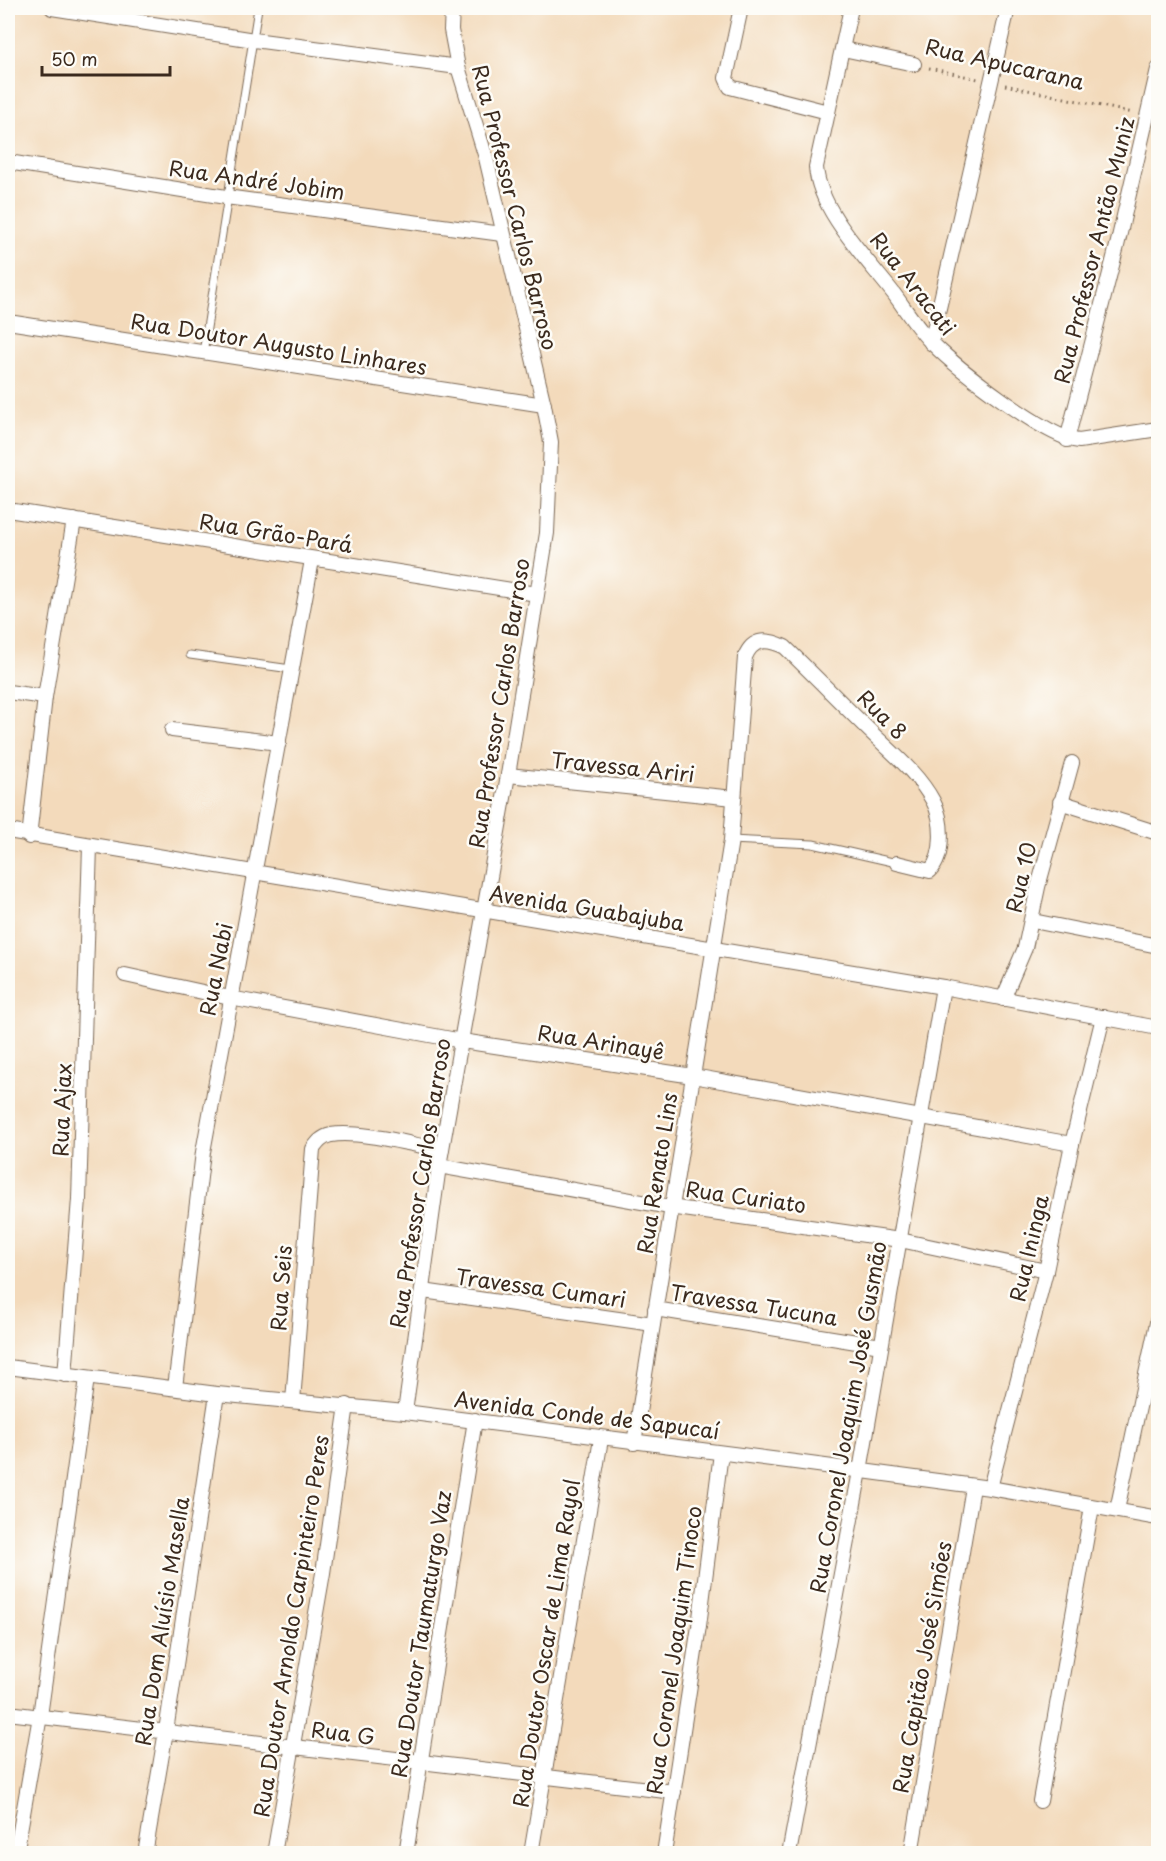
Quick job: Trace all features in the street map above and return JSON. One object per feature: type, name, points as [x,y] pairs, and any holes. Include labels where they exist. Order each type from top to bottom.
[{"type":"street","points":[[52,8],[254,40],[458,67]]},
{"type":"street","name":"Rua Professor Carlos Barroso","points":[[405,1412],[439,1166],[508,775],[547,533],[551,485],[551,442],[544,405],[486,158],[458,67],[451,30],[452,8]]},
{"type":"street","points":[[741,8],[726,78],[730,87],[828,112]]},
{"type":"street","name":"Rua Aracati","points":[[851,8],[816,167],[820,187],[834,215],[931,343],[958,367],[1024,414],[1067,440]]},
{"type":"street","points":[[931,343],[1008,8]]},
{"type":"street","name":"Rua Apucarana","points":[[843,49],[914,64]]},
{"type":"street","name":"Rua Professor Antão Muniz","points":[[1067,440],[1158,69]]},
{"type":"street","name":"Rua André Jobim","points":[[8,162],[226,197],[502,234]]},
{"type":"street","name":"Rua Doutor Augusto Linhares","points":[[8,322],[544,405]]},
{"type":"street","points":[[1067,440],[1097,440],[1158,429]]},
{"type":"street","name":"Rua Grão-Pará","points":[[8,510],[537,594]]},
{"type":"street","points":[[29,837],[45,697],[74,520]]},
{"type":"street","name":"Rua Nabi","points":[[175,1388],[202,1152],[312,560]]},
{"type":"street","name":"Rua 8","points":[[743,696],[742,676],[747,650],[760,640],[772,641],[785,647],[912,772],[933,801],[939,817],[939,848],[937,860],[930,871],[897,863]]},
{"type":"street","points":[[8,692],[45,697]]},
{"type":"street","name":"Rua Renato Lins","points":[[634,1443],[670,1207],[731,840],[743,696]]},
{"type":"street","points":[[172,730],[279,743]]},
{"type":"street","name":"Rua 10","points":[[1003,999],[1020,962],[1033,921],[1038,887],[1072,763]]},
{"type":"street","name":"Travessa Ariri","points":[[508,775],[734,798]]},
{"type":"street","points":[[1060,802],[1158,833]]},
{"type":"street","name":"Avenida Guabajuba","points":[[8,831],[29,837],[254,872],[943,987],[1158,1028]]},
{"type":"street","name":"Rua Ajax","points":[[65,1375],[79,1199],[90,846]]},
{"type":"street","points":[[1033,921],[1158,946]]},
{"type":"street","name":"Rua Arinayê","points":[[124,975],[230,998],[462,1041],[693,1076],[923,1115],[1072,1144]]},
{"type":"street","name":"Rua Coronel Joaquim José Gusmão","points":[[789,1854],[860,1471],[923,1115],[943,987]]},
{"type":"street","name":"Rua Ininga","points":[[990,1488],[1046,1271],[1072,1144],[1103,1017]]},
{"type":"street","name":"Rua Seis","points":[[293,1401],[313,1149],[321,1139],[330,1135],[348,1135],[442,1150]]},
{"type":"street","name":"Rua Curiato","points":[[439,1166],[670,1207],[900,1240],[1046,1271]]},
{"type":"street","name":"Travessa Cumari","points":[[423,1291],[653,1324]]},
{"type":"street","name":"Travessa Tucuna","points":[[655,1309],[881,1346]]},
{"type":"street","points":[[1117,1510],[1158,1318]]},
{"type":"street","name":"Avenida Conde de Sapucaí","points":[[8,1367],[217,1394],[476,1420],[601,1439],[860,1471],[973,1488],[990,1488],[1158,1518]]},
{"type":"street","points":[[16,1854],[39,1716],[87,1378]]},
{"type":"street","name":"Rua Dom Aluísio Masella","points":[[145,1854],[217,1394]]},
{"type":"street","name":"Rua Doutor Arnoldo Carpinteiro Peres","points":[[274,1854],[323,1573],[347,1406]]},
{"type":"street","name":"Rua Doutor Taumaturgo Vaz","points":[[406,1854],[447,1588],[476,1420]]},
{"type":"street","name":"Rua Doutor Oscar de Lima Rayol","points":[[531,1854],[601,1439]]},
{"type":"street","name":"Rua Coronel Joaquim Tinoco","points":[[664,1854],[721,1453]]},
{"type":"street","name":"Rua Capitão José Simões","points":[[911,1854],[973,1488]]},
{"type":"street","points":[[1040,1801],[1092,1507]]},
{"type":"street","name":"Rua G","points":[[8,1713],[674,1792]]},
{"type":"lane","points":[[203,353],[226,197],[258,8]]},
{"type":"lane","points":[[190,655],[291,669]]},
{"type":"lane","points":[[731,840],[813,844],[897,863]]},
{"type":"path","name":"Rua Apucarana","points":[[914,64],[1148,116]]}]
